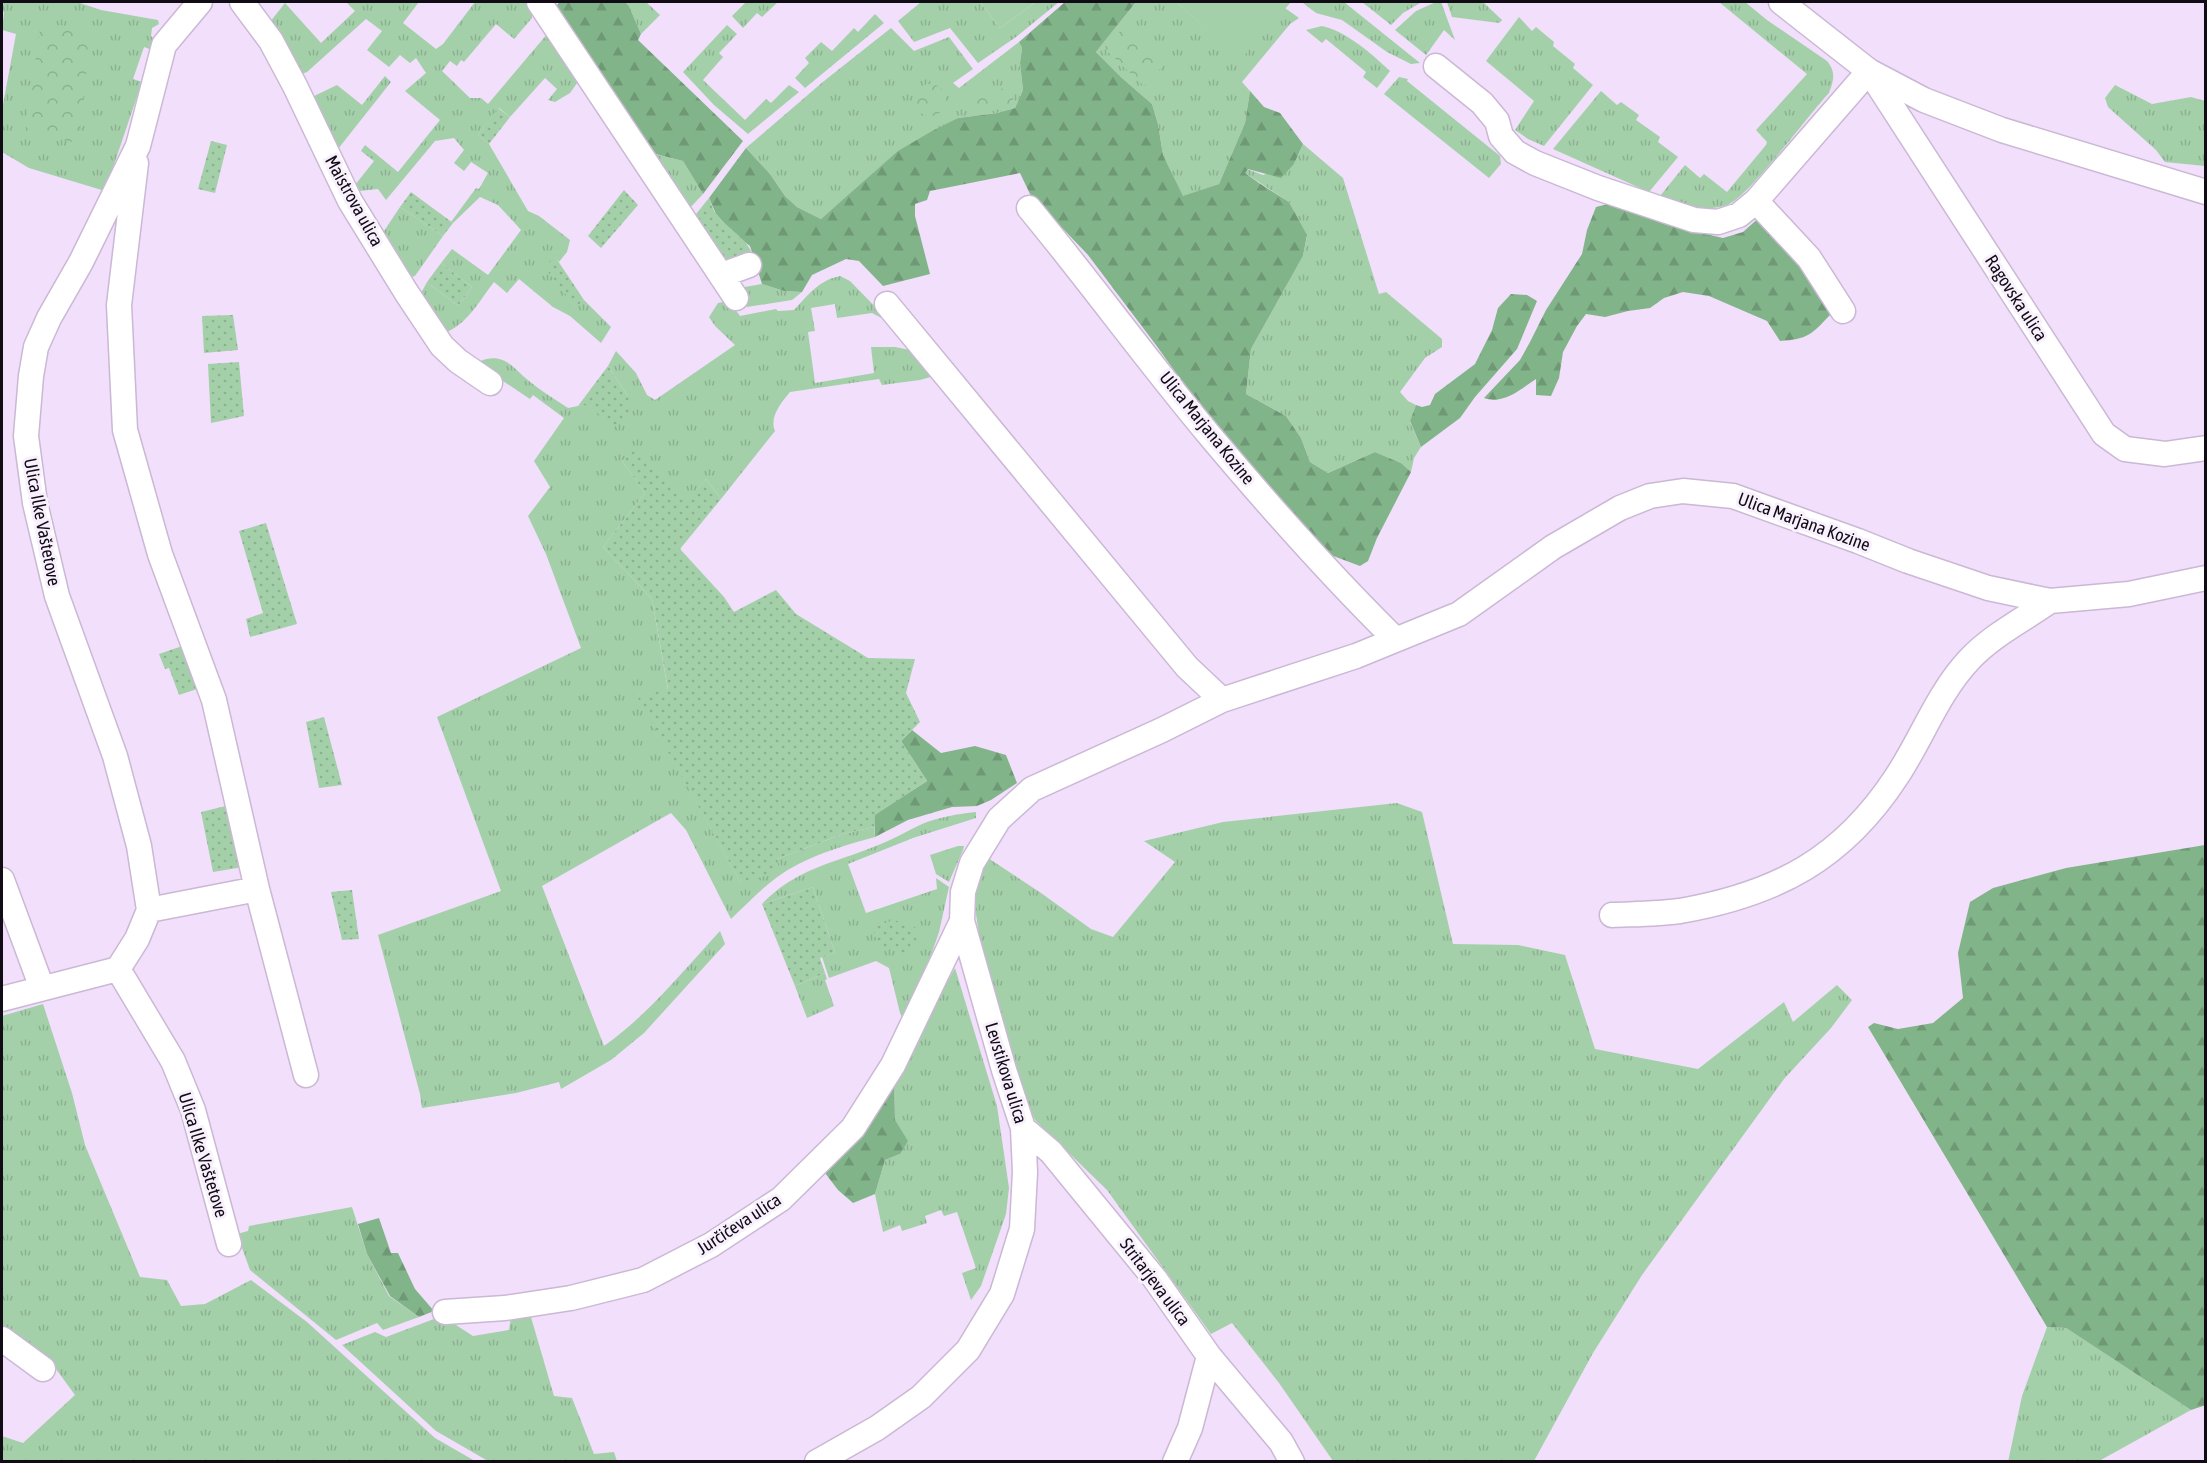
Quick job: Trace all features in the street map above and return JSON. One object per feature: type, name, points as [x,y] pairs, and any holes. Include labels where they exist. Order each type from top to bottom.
[{"type":"street","name":"Ulica Ilke Vaštetove","points":[[200,2],[164,45],[138,146],[119,305],[125,430],[160,554],[214,700],[257,889],[306,1075]]},
{"type":"street","name":"Maistrova ulica","points":[[242,2],[271,41],[350,201],[406,292],[442,346],[458,361],[490,383]]},
{"type":"street","points":[[539,2],[736,297]]},
{"type":"street","name":"Ragovska ulica","points":[[1781,2],[1869,71],[1924,100],[2002,130],[2205,192]]},
{"type":"street","points":[[1436,66],[1482,103],[1497,121],[1501,136],[1515,152],[1535,163],[1671,213],[1718,222],[1739,214],[1756,201],[1869,71]]},
{"type":"street","name":"Ragovska ulica","points":[[1869,71],[2104,434],[2125,449],[2165,454],[2205,448]]},
{"type":"street","name":"Ulica Ilke Vaštetove","points":[[138,146],[36,347],[26,436],[35,503],[57,596],[116,756],[139,846],[149,910]]},
{"type":"street","points":[[1756,201],[1809,258],[1843,311]]},
{"type":"street","name":"Ulica Marjana Kozine","points":[[1029,208],[1210,435],[1302,540],[1395,639]]},
{"type":"street","points":[[722,275],[749,265]]},
{"type":"street","points":[[887,304],[1187,667],[1222,700]]},
{"type":"street","name":"Ulica Marjana Kozine","points":[[962,921],[963,892],[972,863],[999,819],[1032,789],[1222,700],[1356,656],[1459,614],[1553,547],[1620,508],[1650,496],[1683,491],[1733,496],[1988,588],[2050,601],[2129,594],[2205,578]]},
{"type":"street","points":[[1612,915],[1679,911],[1732,899],[1789,879],[1833,850],[1867,818],[1898,776],[1951,681],[1968,661],[1982,647],[2050,601]]},
{"type":"street","points":[[2,880],[42,988]]},
{"type":"street","points":[[2,999],[118,969],[137,939],[149,910],[257,889]]},
{"type":"street","name":"Levstikova ulica","points":[[817,1461],[877,1428],[921,1398],[968,1350],[1002,1294],[1022,1229],[1025,1172],[1023,1128],[1004,1071],[962,921]]},
{"type":"street","name":"Jurčičeva ulica","points":[[445,1312],[505,1308],[560,1299],[643,1280],[711,1245],[781,1199],[853,1128],[893,1065],[962,921]]},
{"type":"street","name":"Ulica Ilke Vaštetove","points":[[118,969],[173,1061],[193,1110],[229,1244]]},
{"type":"street","name":"Stritarjeva ulica","points":[[1023,1128],[1051,1152],[1148,1270],[1209,1356],[1281,1442],[1292,1461]]},
{"type":"street","points":[[2,1339],[43,1369]]},
{"type":"street","points":[[1175,1461],[1190,1428],[1209,1356]]},
{"type":"green space","points":[[2,2],[77,2],[101,10],[158,20],[159,24],[152,28],[151,36],[155,43],[152,50],[144,47],[133,79],[142,82],[105,191],[29,168],[2,152],[2,110],[16,34],[2,30],[4,12]]},
{"type":"green space","points":[[346,2],[419,2],[403,23],[436,49],[443,44],[475,2],[527,2],[532,18],[514,39],[496,24],[464,62],[461,60],[457,66],[450,61],[442,71],[470,98],[481,98],[488,104],[548,33],[580,79],[570,93],[555,102],[548,100],[557,89],[545,78],[510,117],[499,108],[478,135],[489,144],[528,211],[539,216],[570,240],[567,252],[559,262],[554,256],[575,306],[584,300],[611,327],[601,343],[570,316],[553,307],[519,279],[507,293],[494,282],[466,319],[444,333],[419,297],[427,282],[458,306],[472,287],[441,263],[452,249],[488,275],[521,230],[498,205],[480,197],[453,223],[451,222],[476,188],[479,189],[488,173],[471,162],[464,171],[454,163],[464,150],[454,138],[435,141],[386,200],[378,189],[359,191],[355,185],[374,161],[361,151],[365,145],[398,172],[440,120],[405,91],[426,73],[416,58],[410,63],[400,55],[389,67],[367,50],[382,31],[366,19],[307,72],[302,74],[297,72],[270,22],[285,3],[321,43],[355,11]]},
{"type":"green space","points":[[559,2],[625,2],[641,34],[638,40],[743,141],[703,194],[683,161],[652,153],[552,14]]},
{"type":"green space","points":[[625,2],[646,2],[660,15],[641,34]]},
{"type":"green space","points":[[746,2],[778,2],[762,17],[757,13],[743,28],[732,16]]},
{"type":"green space","points":[[921,2],[980,2],[1000,28],[1036,2],[1059,2],[1016,37],[978,63],[950,28],[914,42],[898,21]]},
{"type":"green space","points":[[980,2],[1036,2],[1000,28]]},
{"type":"green space","points":[[1065,2],[1136,2],[1096,52],[1152,104],[1163,155],[1183,196],[1219,184],[1245,123],[1250,91],[1264,107],[1280,113],[1303,144],[1294,164],[1281,178],[1248,169],[1245,173],[1289,202],[1307,235],[1303,256],[1251,349],[1246,394],[1286,416],[1301,438],[1310,462],[1328,473],[1375,452],[1401,463],[1411,472],[1377,538],[1368,561],[1360,566],[1328,554],[1223,439],[1088,255],[1030,194],[1020,173],[930,191],[927,200],[915,204],[915,216],[930,274],[883,286],[859,261],[846,259],[812,275],[802,292],[784,291],[762,284],[750,246],[734,234],[716,214],[709,198],[746,148],[770,174],[785,196],[797,207],[821,219],[898,151],[932,131],[958,118],[997,113],[1015,108],[1023,90],[1020,63],[1022,48],[1019,42]]},
{"type":"green space","points":[[1136,2],[1176,2],[1241,58],[1285,8],[1299,18],[1290,24],[1242,82],[1250,91],[1245,123],[1219,184],[1183,197],[1163,155],[1152,104],[1096,52]]},
{"type":"green space","points":[[1176,2],[1291,2],[1241,59]]},
{"type":"green space","points":[[1344,2],[1420,63],[1411,64],[1387,52],[1342,20],[1316,13],[1303,3]]},
{"type":"green space","points":[[1362,2],[1422,2],[1403,13],[1391,25]]},
{"type":"green space","points":[[1441,2],[1455,40],[1444,30],[1426,55],[1395,30],[1416,11]]},
{"type":"green space","points":[[1447,2],[1483,2],[1502,20],[1499,23],[1452,17]]},
{"type":"green space","points":[[1719,2],[1745,2],[1827,61],[1832,69],[1833,80],[1829,93],[1737,199],[1727,205],[1701,208],[1684,205],[1660,196],[1685,165],[1700,178],[1704,174],[1727,192],[1766,145],[1767,142],[1756,130],[1807,74]]},
{"type":"green space","points":[[875,14],[884,23],[805,88],[795,78],[809,63],[805,58],[821,42],[832,51],[854,28],[858,32]]},
{"type":"green space","points":[[1519,17],[1532,31],[1536,27],[1554,42],[1553,46],[1575,64],[1573,68],[1593,85],[1544,146],[1515,130],[1534,101],[1486,61]]},
{"type":"green space","points":[[41,21],[91,33],[78,143],[25,133]]},
{"type":"green space","points":[[727,25],[737,34],[719,53],[723,57],[703,80],[745,120],[766,99],[771,103],[789,85],[799,92],[748,134],[714,105],[683,72]]},
{"type":"green space","points":[[1322,26],[1349,38],[1390,71],[1377,88],[1363,77],[1366,72],[1326,39],[1322,43],[1306,30]]},
{"type":"green space","points":[[891,28],[914,51],[949,37],[973,69],[953,83],[959,88],[1019,42],[1022,48],[1020,63],[1023,90],[1015,108],[997,113],[958,118],[861,185],[821,219],[797,207],[785,196],[770,174],[746,148],[824,81]]},
{"type":"green space","points":[[1122,29],[1163,66],[1144,86],[1104,48]]},
{"type":"green space","points":[[385,76],[391,82],[334,154],[308,99],[337,85],[362,105]]},
{"type":"green space","points":[[1399,77],[1408,79],[1407,81],[1500,156],[1501,164],[1489,178],[1384,94]]},
{"type":"green space","points":[[930,84],[942,88],[946,100],[942,112],[930,116],[918,112],[914,100],[918,88]]},
{"type":"green space","points":[[2115,85],[2152,104],[2191,97],[2205,101],[2205,166],[2165,162],[2156,150],[2108,107],[2105,98]]},
{"type":"green space","points":[[1010,87],[1014,105],[971,113],[967,95]]},
{"type":"green space","points":[[1601,91],[1617,105],[1621,102],[1639,115],[1636,120],[1660,137],[1658,142],[1678,157],[1649,192],[1553,149]]},
{"type":"green space","points":[[498,108],[510,117],[489,144],[478,135]]},
{"type":"green space","points":[[211,141],[227,145],[215,193],[198,189]]},
{"type":"green space","points":[[1303,144],[1343,178],[1379,294],[1386,292],[1442,339],[1442,347],[1425,358],[1400,392],[1408,401],[1416,405],[1410,422],[1421,447],[1414,458],[1411,472],[1401,463],[1375,452],[1328,473],[1310,462],[1301,438],[1286,416],[1246,394],[1251,349],[1303,256],[1307,236],[1289,202],[1245,173],[1247,169],[1263,175],[1294,164]]},
{"type":"green space","points":[[652,153],[683,161],[703,194],[688,210]]},
{"type":"green space","points":[[624,190],[638,205],[601,248],[588,236]]},
{"type":"green space","points":[[411,192],[453,223],[443,236],[400,207]]},
{"type":"green space","points":[[709,198],[721,220],[742,238],[752,254],[725,265],[692,219]]},
{"type":"green space","points":[[1608,204],[1667,225],[1723,238],[1743,232],[1762,215],[1783,239],[1830,308],[1830,315],[1808,335],[1780,341],[1767,321],[1709,296],[1683,292],[1664,298],[1650,308],[1605,317],[1586,314],[1563,352],[1559,378],[1551,396],[1536,395],[1536,379],[1505,398],[1491,400],[1484,398],[1520,360],[1546,310],[1582,254],[1587,230],[1596,207]]},
{"type":"green space","points":[[400,207],[443,236],[415,276],[411,277],[382,234]]},
{"type":"green space","points":[[554,255],[584,300],[576,307],[545,268]]},
{"type":"green space","points":[[441,263],[472,287],[458,306],[427,282]]},
{"type":"green space","points":[[840,276],[850,281],[891,323],[872,313],[837,318],[835,304],[811,308],[815,331],[808,332],[815,383],[874,373],[871,347],[895,347],[910,350],[934,376],[882,385],[879,379],[790,392],[775,415],[775,431],[721,499],[706,479],[686,502],[636,449],[622,461],[645,493],[603,547],[652,599],[668,690],[638,696],[742,885],[777,859],[843,834],[874,827],[875,837],[824,853],[799,864],[776,878],[731,919],[686,830],[671,813],[542,886],[604,1046],[651,1006],[720,931],[725,944],[644,1033],[611,1060],[561,1089],[559,1082],[516,1093],[422,1108],[378,935],[501,891],[437,717],[581,648],[546,554],[528,516],[550,487],[534,461],[564,418],[533,395],[530,399],[476,363],[485,359],[500,359],[568,408],[628,396],[608,366],[616,351],[636,373],[647,395],[655,400],[735,345],[709,317],[718,303],[729,301],[740,316],[776,309],[778,311],[794,310],[820,285]]},
{"type":"green space","points":[[762,284],[784,291],[802,292],[792,300],[747,307],[739,288]]},
{"type":"green space","points":[[1511,294],[1527,295],[1537,301],[1517,349],[1475,397],[1460,418],[1421,447],[1410,421],[1416,405],[1422,407],[1430,405],[1435,394],[1475,364],[1492,330],[1498,308]]},
{"type":"green space","points":[[233,315],[238,350],[204,353],[202,316]]},
{"type":"green space","points":[[239,362],[244,416],[211,423],[208,364]]},
{"type":"green space","points":[[608,366],[628,396],[632,408],[615,427],[587,405],[578,406]]},
{"type":"green space","points":[[636,448],[686,501],[706,479],[721,499],[680,549],[724,597],[734,612],[776,590],[796,614],[868,658],[915,659],[906,693],[920,722],[901,741],[927,781],[875,815],[874,827],[843,834],[777,859],[779,870],[742,885],[637,696],[668,689],[652,599],[603,547],[645,493],[622,461]]},
{"type":"green space","points":[[266,523],[297,624],[250,637],[246,619],[263,613],[239,531]]},
{"type":"green space","points":[[188,644],[203,687],[179,695],[169,668],[165,669],[159,654]]},
{"type":"green space","points":[[324,717],[342,785],[319,788],[306,722]]},
{"type":"green space","points":[[912,730],[941,753],[975,746],[1006,755],[1017,783],[977,806],[952,807],[908,820],[875,837],[874,815],[927,781],[901,741]]},
{"type":"green space","points":[[1397,803],[1422,812],[1453,944],[1518,945],[1565,955],[1595,1049],[1698,1069],[1784,1002],[1793,1022],[1837,985],[1852,1000],[1831,1028],[1784,1079],[1642,1275],[1593,1353],[1534,1461],[1333,1461],[1279,1383],[1232,1323],[1211,1334],[1107,1190],[1035,1120],[1024,1097],[982,953],[975,908],[975,889],[988,858],[1091,929],[1113,937],[1175,862],[1144,841],[1223,822]]},
{"type":"green space","points":[[234,804],[243,867],[213,872],[201,812]]},
{"type":"green space","points":[[976,812],[976,818],[913,838],[848,864],[866,913],[937,889],[936,878],[949,887],[939,932],[926,970],[904,1021],[889,968],[876,961],[829,978],[822,957],[835,953],[813,887],[762,904],[788,883],[816,868],[882,844],[922,824],[949,816]]},
{"type":"green space","points":[[2205,845],[2206,1405],[2191,1410],[2066,1328],[2047,1327],[1868,1027],[1874,1023],[1898,1029],[1933,1023],[1963,998],[1958,953],[1970,902],[1993,888],[2066,868]]},
{"type":"green space","points":[[964,846],[949,882],[936,874],[930,855]]},
{"type":"green space","points":[[813,887],[835,953],[820,958],[825,973],[795,986],[762,904]]},
{"type":"green space","points":[[352,890],[359,939],[342,940],[331,892]]},
{"type":"green space","points":[[894,920],[915,927],[917,942],[903,962],[895,947],[880,949],[872,928]]},
{"type":"green space","points":[[955,968],[997,1106],[1009,1188],[1006,1214],[981,1286],[971,1300],[962,1273],[976,1268],[957,1212],[944,1216],[941,1210],[925,1216],[927,1223],[902,1231],[900,1225],[883,1232],[875,1194],[885,1160],[900,1154],[895,1120],[894,1076]]},
{"type":"green space","points":[[825,973],[827,979],[825,980],[834,1006],[807,1018],[795,986]]},
{"type":"green space","points":[[43,1004],[72,1093],[85,1145],[140,1277],[167,1280],[181,1306],[205,1304],[251,1280],[307,1322],[435,1438],[475,1461],[2,1461],[2,1436],[23,1443],[75,1395],[48,1358],[2,1328],[2,1016]]},
{"type":"green space","points":[[894,1076],[895,1120],[908,1141],[900,1154],[885,1160],[875,1194],[853,1203],[838,1190],[822,1169]]},
{"type":"green space","points":[[352,1207],[367,1254],[389,1296],[419,1317],[383,1330],[377,1323],[336,1340],[250,1270],[237,1234],[248,1231],[249,1226]]},
{"type":"green space","points":[[379,1218],[391,1253],[398,1253],[415,1289],[434,1311],[419,1317],[390,1296],[367,1254],[358,1224]]},
{"type":"green space","points":[[528,1307],[554,1396],[572,1398],[594,1454],[614,1452],[617,1461],[488,1461],[436,1431],[342,1345],[375,1332],[386,1337],[442,1316],[473,1336],[509,1330],[512,1310]]},
{"type":"green space","points":[[2047,1327],[2066,1328],[2191,1410],[2099,1461],[2008,1462],[2022,1396]]}]
